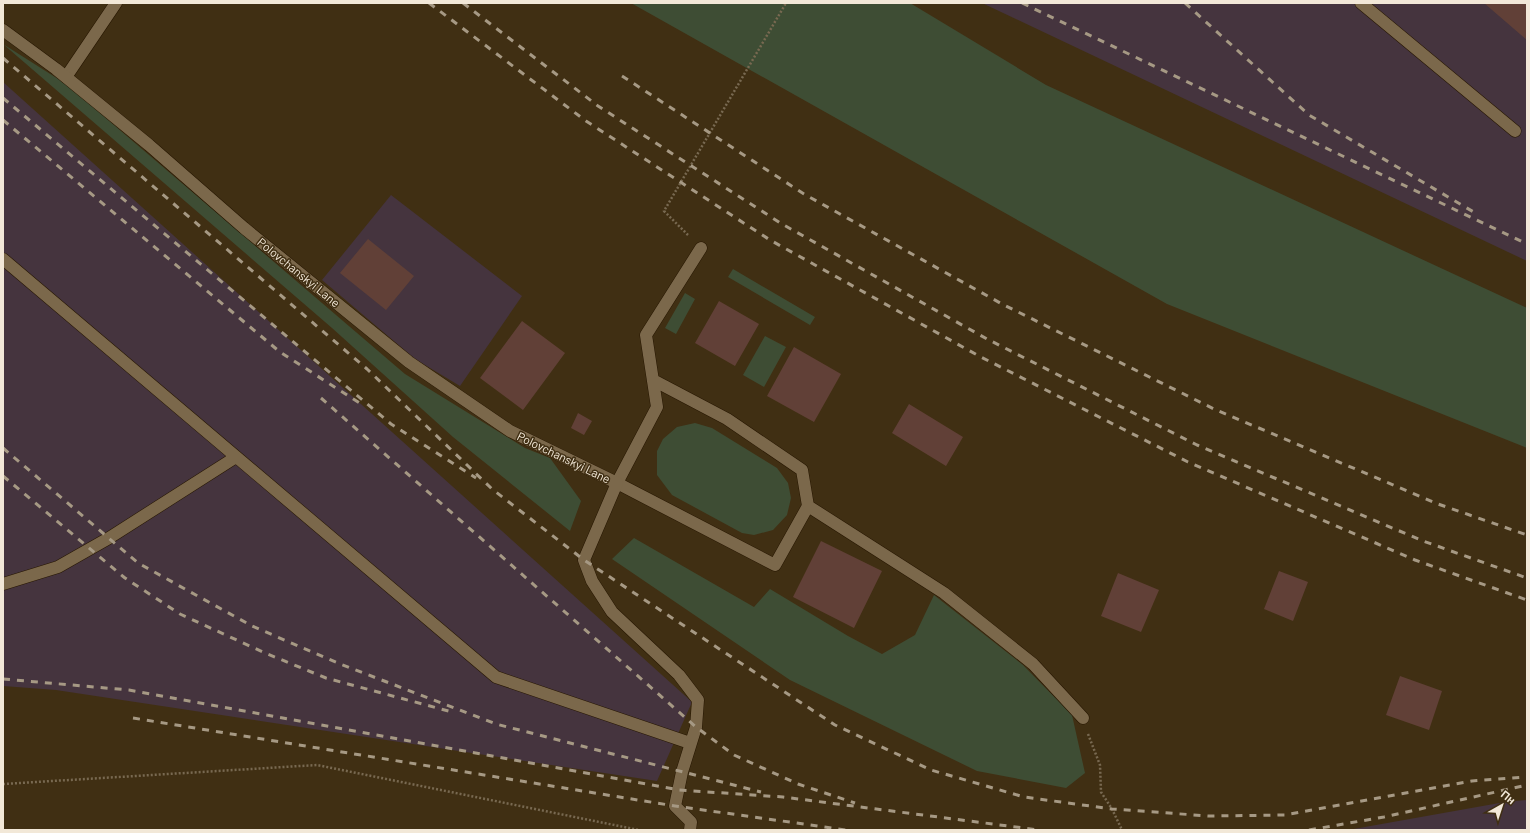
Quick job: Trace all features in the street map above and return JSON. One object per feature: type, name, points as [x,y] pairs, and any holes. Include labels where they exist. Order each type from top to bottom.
[{"type":"street","points":[[66,77],[116,3]]},
{"type":"street","points":[[1361,3],[1515,130]]},
{"type":"street","name":"Polovchanskyi Lane","points":[[3,30],[66,77],[149,145],[250,233],[409,362],[510,431],[617,483],[775,566],[808,506]]},
{"type":"street","points":[[690,830],[691,822],[675,806],[690,743],[696,727],[698,700],[679,674],[612,612],[592,581],[584,560],[617,483],[657,407],[646,335],[701,248]]},
{"type":"street","points":[[3,259],[496,677],[690,743]]},
{"type":"street","points":[[653,380],[727,419],[802,470],[808,506],[944,593],[1033,664],[1082,718]]},
{"type":"street","points":[[3,584],[58,567],[109,538],[236,457]]},
{"type":"path","points":[[701,248],[664,211],[786,3]]},
{"type":"path","points":[[1082,718],[1100,765],[1101,792],[1112,809],[1122,830]]},
{"type":"path","points":[[3,784],[316,766],[639,830]]},
{"type":"shaded area","points":[[982,3],[1527,3],[1527,261]]},
{"type":"shaded area","points":[[3,82],[692,702],[657,781],[56,690],[3,686]]},
{"type":"shaded area","points":[[391,195],[522,296],[460,386],[415,359],[322,280]]},
{"type":"shaded area","points":[[1527,800],[1527,830],[1348,830],[1505,802]]},
{"type":"green space","points":[[631,3],[910,3],[1046,85],[1527,308],[1527,448],[1167,304]]},
{"type":"green space","points":[[3,44],[66,84],[405,374],[525,448],[550,458],[581,501],[570,531],[453,437],[332,328]]},
{"type":"green space","points":[[733,269],[815,317],[810,325],[728,277]]},
{"type":"green space","points":[[685,293],[695,299],[676,334],[665,328]]},
{"type":"green space","points":[[765,336],[786,347],[764,387],[743,375]]},
{"type":"green space","points":[[695,423],[712,428],[777,468],[788,483],[791,498],[787,515],[773,530],[754,535],[742,533],[672,495],[657,475],[657,451],[663,439],[677,427]]},
{"type":"green space","points":[[634,538],[754,607],[770,589],[848,636],[882,654],[915,635],[934,595],[1023,665],[1072,715],[1085,773],[1066,788],[977,771],[790,680],[612,559]]},
{"type":"building","points":[[1484,3],[1527,3],[1527,40]]},
{"type":"building","points":[[368,239],[414,276],[386,310],[340,273]]},
{"type":"building","points":[[719,301],[759,324],[735,366],[695,343]]},
{"type":"building","points":[[522,321],[565,353],[523,410],[480,378]]},
{"type":"building","points":[[794,347],[841,374],[814,422],[767,396]]},
{"type":"building","points":[[909,404],[963,437],[946,466],[892,433]]},
{"type":"building","points":[[578,413],[592,421],[584,435],[571,428]]},
{"type":"building","points":[[821,541],[882,571],[854,628],[793,597]]},
{"type":"building","points":[[1279,571],[1308,582],[1293,621],[1264,609]]},
{"type":"building","points":[[1118,573],[1159,590],[1141,632],[1101,616]]},
{"type":"building","points":[[1400,676],[1442,691],[1429,730],[1386,715]]},
{"type":"railway","points":[[429,3],[586,121],[770,240],[979,356],[1188,462],[1415,560],[1527,600]]},
{"type":"railway","points":[[463,3],[598,106],[782,224],[987,339],[1197,445],[1423,541],[1527,578]]},
{"type":"railway","points":[[1022,3],[1527,244]]},
{"type":"railway","points":[[1185,3],[1309,115],[1477,214]]},
{"type":"railway","points":[[3,58],[367,369],[492,489],[584,560],[835,725],[931,770],[1024,797],[1112,809],[1209,816],[1285,815],[1472,781],[1527,777]]},
{"type":"railway","points":[[622,76],[804,194],[1002,304],[1214,409],[1438,504],[1527,535]]},
{"type":"railway","points":[[3,98],[391,424],[476,478]]},
{"type":"railway","points":[[3,120],[280,352],[361,404]]},
{"type":"railway","points":[[321,398],[696,727],[734,755],[798,784],[855,803]]},
{"type":"railway","points":[[3,448],[138,563],[252,626],[340,664],[496,724],[761,792]]},
{"type":"railway","points":[[3,476],[125,578],[180,614],[265,653],[326,678],[452,712]]},
{"type":"railway","points":[[3,679],[129,690],[679,790],[783,797],[1039,830]]},
{"type":"railway","points":[[133,718],[675,806],[846,830]]},
{"type":"railway","points":[[1309,830],[1384,817],[1527,785]]}]
